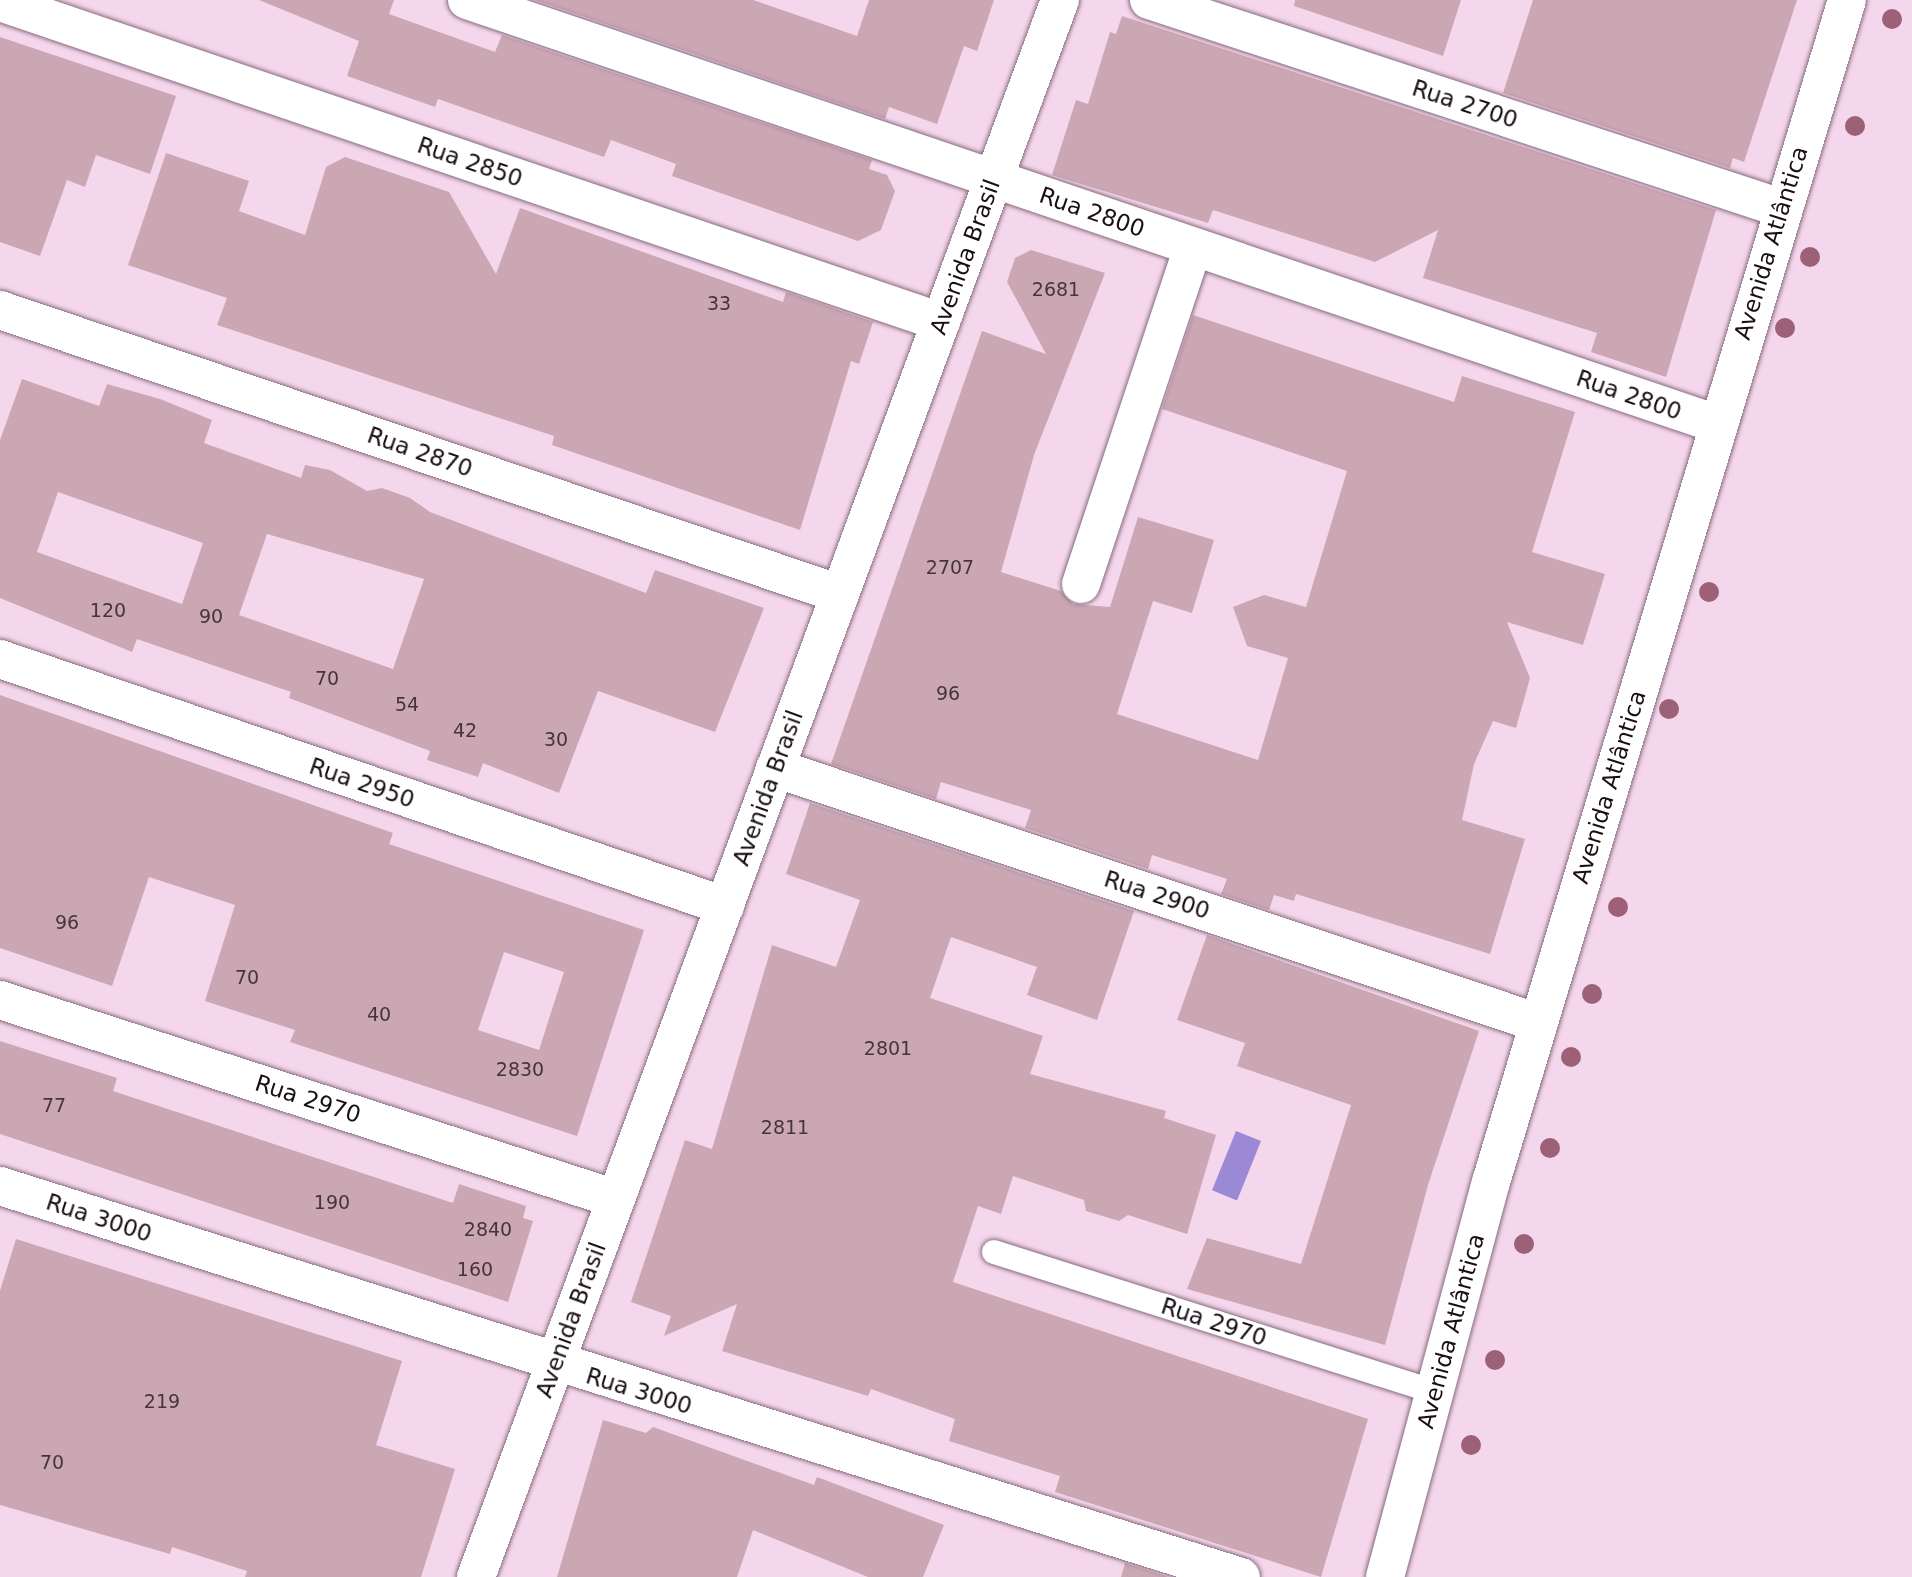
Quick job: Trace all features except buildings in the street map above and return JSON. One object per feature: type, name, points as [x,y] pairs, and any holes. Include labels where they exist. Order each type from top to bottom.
[{"type":"street","name":"Rua 2800","points":[[467,0],[1717,424]]},
{"type":"street","name":"Avenida Brasil","points":[[476,1577],[1060,0]]},
{"type":"street","name":"Rua 2700","points":[[1149,0],[1781,208]]},
{"type":"street","name":"Avenida Atlântica","points":[[1385,1577],[1539,1023],[1781,208],[1847,0]]},
{"type":"street","name":"Rua 2850","points":[[0,2],[941,322]]},
{"type":"street","points":[[1081,584],[1193,247]]},
{"type":"street","name":"Rua 2870","points":[[0,310],[841,594]]},
{"type":"street","name":"Rua 2950","points":[[0,659],[725,906]]},
{"type":"street","name":"Rua 2900","points":[[775,768],[1539,1023]]},
{"type":"street","name":"Rua 2970","points":[[0,1000],[616,1199]]},
{"type":"street","name":"Rua 3000","points":[[0,1185],[554,1365],[1241,1577]]},
{"type":"lane","name":"Rua 2970","points":[[993,1252],[1435,1392]]},
{"type":"shaded area","points":[[1236,1131],[1261,1141],[1237,1200],[1212,1190]]}]
